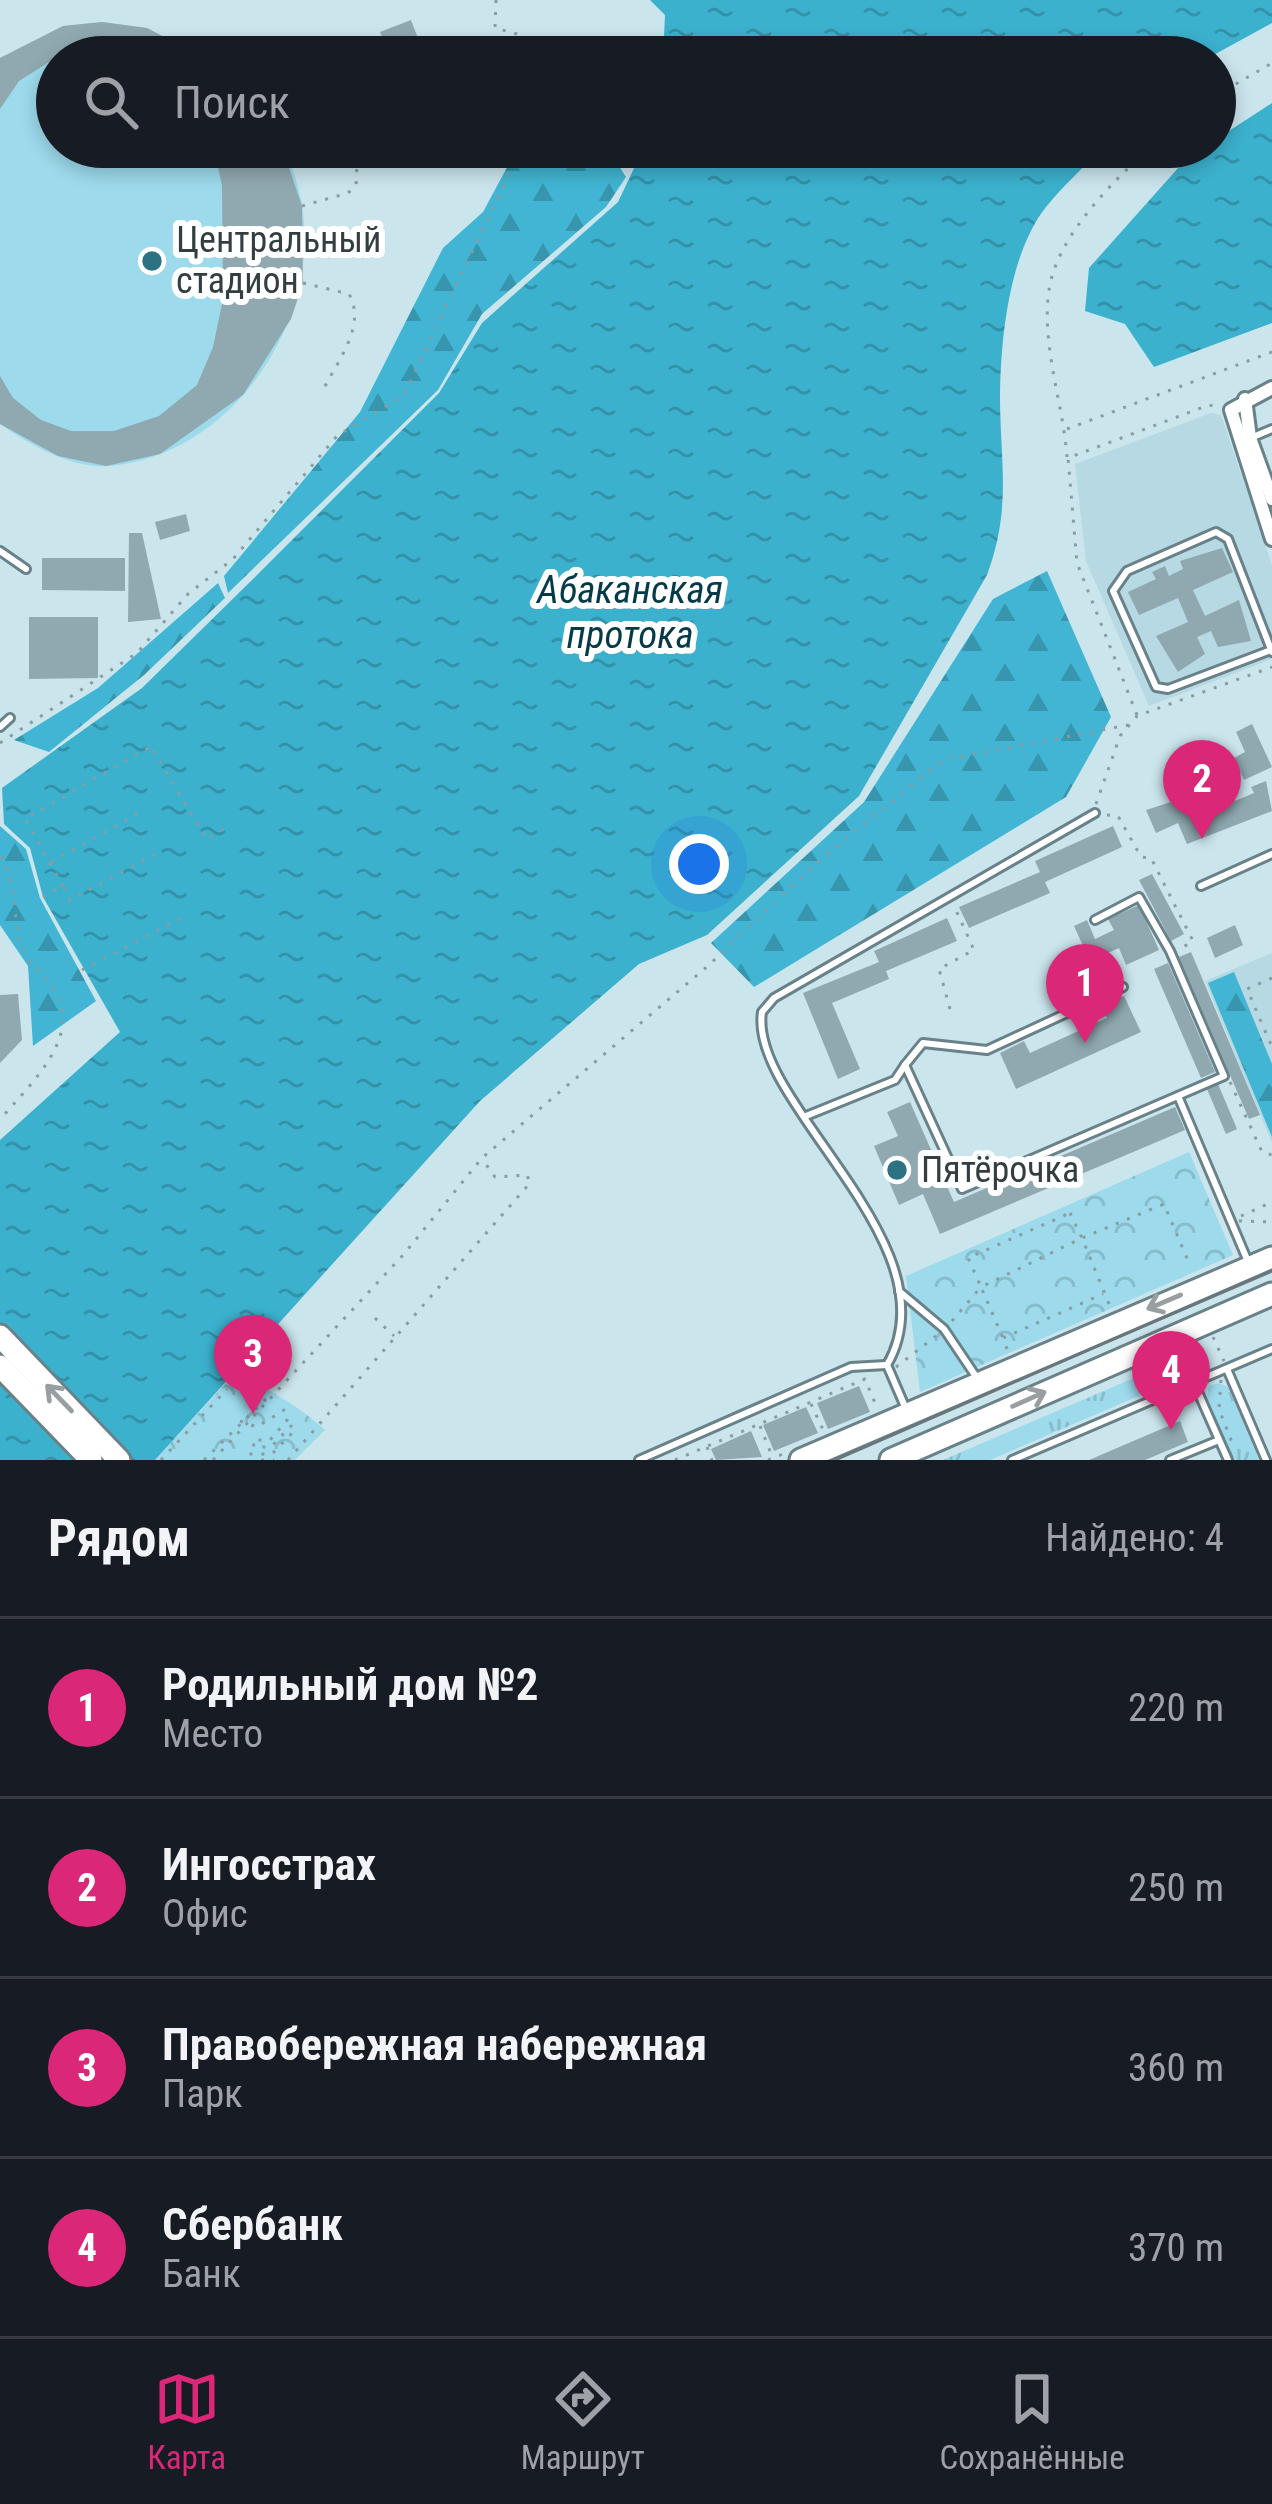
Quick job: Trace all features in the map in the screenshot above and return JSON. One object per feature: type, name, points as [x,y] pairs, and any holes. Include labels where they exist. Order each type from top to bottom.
[{"type":"highway","points":[[891,1460],[915,1430],[979,1382],[1272,1258]]},
{"type":"highway","points":[[800,1451],[915,1430],[1272,1294]]},
{"type":"highway","points":[[0,1336],[119,1460]]},
{"type":"highway","points":[[0,1366],[91,1460]]},
{"type":"street","points":[[1272,388],[1231,410],[1272,539]]},
{"type":"street","points":[[1245,399],[1250,438],[1272,499]]},
{"type":"lane","points":[[1250,438],[1272,429]]},
{"type":"lane","points":[[1216,532],[1228,539],[1271,651],[1168,689],[1156,687],[1113,591],[1127,571],[1216,532]]},
{"type":"lane","points":[[0,551],[26,569]]},
{"type":"lane","points":[[0,727],[10,718]]},
{"type":"lane","points":[[915,1430],[888,1368],[902,1332],[899,1291],[860,1194],[762,1045],[762,1012],[774,998],[1095,813]]},
{"type":"lane","points":[[1201,886],[1272,854]]},
{"type":"lane","points":[[905,1065],[962,1189],[1224,1076],[1170,951],[1139,897],[1095,920]]},
{"type":"lane","points":[[806,1116],[895,1080],[923,1043],[987,1050],[1123,987]]},
{"type":"lane","points":[[1178,1096],[1250,1268]]},
{"type":"lane","points":[[899,1291],[944,1329],[979,1382]]},
{"type":"lane","points":[[1012,1460],[1272,1349]]},
{"type":"lane","points":[[639,1460],[851,1367],[888,1368]]},
{"type":"lane","points":[[1227,1369],[1266,1460]]},
{"type":"lane","points":[[1194,1383],[1228,1460]]},
{"type":"lane","points":[[1170,1460],[1219,1439]]},
{"type":"path","points":[[496,0],[495,28],[524,36]]},
{"type":"path","points":[[1236,83],[1272,63]]},
{"type":"path","points":[[302,206],[348,193],[356,185],[357,168]]},
{"type":"path","points":[[0,743],[137,652],[188,594],[233,559],[338,436],[404,395],[512,168]]},
{"type":"path","points":[[1132,168],[1077,232],[1049,288],[1048,332],[1065,430],[1077,563],[1137,716]]},
{"type":"path","points":[[303,283],[349,294],[356,306],[352,333],[322,390]]},
{"type":"path","points":[[1065,430],[1272,352]]},
{"type":"path","points":[[1067,458],[1209,405],[1231,410]]},
{"type":"path","points":[[1098,788],[1128,724],[1137,716],[1272,667]]},
{"type":"path","points":[[211,1459],[404,1254],[482,1158],[710,965],[821,859],[944,760],[1128,724]]},
{"type":"path","points":[[161,851],[70,900],[25,819],[151,746],[206,839],[226,828]]},
{"type":"path","points":[[50,863],[141,812]]},
{"type":"path","points":[[0,857],[9,869],[20,943],[52,986],[61,1010],[59,1048],[0,1120]]},
{"type":"path","points":[[43,897],[62,886]]},
{"type":"path","points":[[949,896],[974,950],[939,969],[950,1009]]},
{"type":"path","points":[[82,970],[183,917]]},
{"type":"path","points":[[1272,978],[1247,989],[1272,1047]]},
{"type":"path","points":[[288,1460],[530,1184],[527,1175],[495,1177],[482,1158]]},
{"type":"path","points":[[1231,1221],[1272,1202]]},
{"type":"path","points":[[675,1460],[888,1368],[944,1329],[981,1287],[1164,1204],[1189,1263]]},
{"type":"path","points":[[1007,1349],[968,1258],[1070,1213],[1109,1304]]},
{"type":"path","points":[[1231,1221],[1272,1222]]},
{"type":"path","points":[[1003,1338],[1105,1293]]},
{"type":"path","points":[[375,1318],[396,1337]]},
{"type":"path","points":[[1212,1335],[1227,1369],[1219,1383],[1219,1409],[1239,1460]]},
{"type":"path","points":[[1179,1350],[1194,1383]]},
{"type":"path","points":[[865,1378],[878,1412]]},
{"type":"path","points":[[161,1460],[227,1389]]},
{"type":"path","points":[[211,1459],[240,1421],[273,1395]]},
{"type":"path","points":[[759,1424],[771,1459],[800,1451],[826,1435],[810,1403]]},
{"type":"path","points":[[240,1421],[257,1427],[284,1410],[288,1419],[270,1440],[253,1440],[254,1447],[272,1447],[291,1426],[304,1443]]},
{"type":"path","points":[[248,1460],[248,1454],[272,1454],[292,1433]]},
{"type":"path","points":[[707,1447],[712,1460]]},
{"type":"path","points":[[261,1460],[274,1460]]},
{"type":"shaded area","points":[[1211,413],[1221,415],[1272,565],[1272,659],[1149,706],[1086,561],[1075,464]]},
{"type":"shaded area","points":[[1272,953],[1272,1143],[1205,981]]},
{"type":"green space","name":"Центральный стадион","points":[[102,22],[147,28],[162,36],[43,36],[63,26]]},
{"type":"green space","name":"Центральный стадион","points":[[36,40],[36,168],[290,168],[300,196],[304,248],[296,300],[275,349],[245,393],[206,429],[161,454],[95,466],[66,460],[0,424],[0,58]]},
{"type":"green space","points":[[507,168],[620,168],[626,177],[606,207],[482,314],[438,390],[228,593],[224,576],[360,412],[443,248],[483,212]]},
{"type":"green space","points":[[1047,571],[1111,717],[1066,797],[754,987],[711,943],[864,802],[993,599]]},
{"type":"green space","points":[[218,583],[225,598],[144,675],[49,752],[14,740],[98,688]]},
{"type":"green space","points":[[0,826],[26,849],[40,898],[96,1001],[33,1046],[28,966],[0,925]]},
{"type":"green space","points":[[1234,972],[1272,1064],[1272,1137],[1208,983]]},
{"type":"green space","points":[[1189,1152],[1233,1255],[920,1392],[906,1276]]},
{"type":"green space","points":[[1171,1362],[1178,1379],[990,1460],[943,1460]]},
{"type":"green space","points":[[238,1370],[325,1430],[295,1460],[155,1460]]},
{"type":"green space","points":[[1209,1386],[1228,1387],[1259,1460],[1233,1460],[1207,1397]]},
{"type":"water","points":[[650,0],[1272,0],[1272,23],[1236,43],[1236,36],[664,36],[665,15]]},
{"type":"water","points":[[1272,103],[1272,323],[1154,367],[1125,324],[1085,311],[1089,268],[1178,168],[1236,168],[1236,126]]},
{"type":"water","name":"Абаканская протока","points":[[634,168],[1082,168],[1033,227],[1015,274],[1000,379],[1002,509],[987,575],[859,796],[707,935],[639,964],[480,1101],[155,1460],[0,1460],[0,1140],[120,1032],[43,897],[30,848],[4,824],[2,788],[142,688],[439,393],[482,323],[618,202]]},
{"type":"building","points":[[411,20],[417,36],[381,36],[380,32]]},
{"type":"building","points":[[102,22],[147,28],[162,36],[43,36],[63,26]]},
{"type":"building","points":[[36,40],[36,70],[19,81],[0,109],[0,58]]},
{"type":"building","points":[[218,168],[289,168],[302,206],[303,283],[291,319],[243,395],[160,454],[106,466],[58,456],[0,424],[0,376],[13,398],[41,420],[71,431],[114,431],[159,416],[197,385],[213,347],[223,299]]},
{"type":"building","points":[[186,514],[190,531],[160,540],[155,522]]},
{"type":"building","points":[[129,533],[142,533],[161,619],[128,622]]},
{"type":"building","points":[[1222,548],[1233,572],[1193,590],[1205,616],[1239,600],[1251,641],[1218,647],[1211,631],[1197,637],[1205,654],[1178,672],[1156,636],[1188,622],[1178,598],[1139,615],[1128,592],[1156,579],[1152,572],[1165,566],[1169,576],[1183,569],[1180,561]]},
{"type":"building","points":[[42,558],[125,558],[125,591],[42,590]]},
{"type":"building","points":[[29,617],[98,617],[98,678],[29,679]]},
{"type":"building","points":[[1252,724],[1272,767],[1244,780],[1234,758],[1245,752],[1236,732]]},
{"type":"building","points":[[1266,781],[1272,811],[1187,844],[1178,823],[1156,833],[1146,810],[1193,795],[1201,815],[1254,793],[1251,787]]},
{"type":"building","points":[[1113,826],[1122,847],[1045,882],[1050,893],[969,928],[959,907],[1040,872],[1035,861]]},
{"type":"building","points":[[1152,874],[1184,934],[1171,941],[1139,880]]},
{"type":"building","points":[[1139,905],[1159,950],[1126,965],[1119,948],[1073,969],[1068,957],[1085,950],[1074,926],[1087,920],[1095,939],[1114,930],[1108,919]]},
{"type":"building","points":[[947,918],[957,941],[886,971],[889,979],[832,1003],[860,1069],[838,1079],[803,993],[879,962],[874,951]]},
{"type":"building","points":[[1235,925],[1243,945],[1215,958],[1207,938]]},
{"type":"building","points":[[1191,952],[1260,1115],[1249,1119],[1179,957]]},
{"type":"building","points":[[1168,963],[1215,1072],[1201,1078],[1154,969]]},
{"type":"building","points":[[18,994],[22,1040],[0,1063],[0,995]]},
{"type":"building","points":[[1124,996],[1141,1032],[1016,1089],[1000,1053],[1024,1041],[1030,1053],[1107,1018],[1102,1006]]},
{"type":"building","points":[[1218,1084],[1237,1129],[1226,1134],[1207,1089]]},
{"type":"building","points":[[910,1102],[954,1202],[1175,1107],[1185,1130],[940,1234],[923,1194],[899,1205],[874,1146],[898,1136],[887,1112]]},
{"type":"building","points":[[859,1386],[870,1412],[828,1429],[817,1403]]},
{"type":"building","points":[[806,1407],[818,1433],[774,1451],[763,1425]]},
{"type":"building","points":[[1180,1421],[1188,1442],[1145,1460],[1089,1460]]},
{"type":"building","points":[[751,1431],[762,1457],[716,1460],[711,1449]]},
{"type":"tram line","points":[[835,1460],[1272,1270]]},
{"type":"place","name":"Центральный стадион","points":[[152,261]]},
{"type":"place","name":"Ингосстрах","points":[[1202,839]]},
{"type":"place","name":"Родильный дом №2","points":[[1085,1043]]},
{"type":"place","name":"Пятёрочка","points":[[897,1170]]},
{"type":"place","name":"Правобережная набережная","points":[[253,1414]]},
{"type":"place","name":"Сбербанк","points":[[1171,1430]]}]
